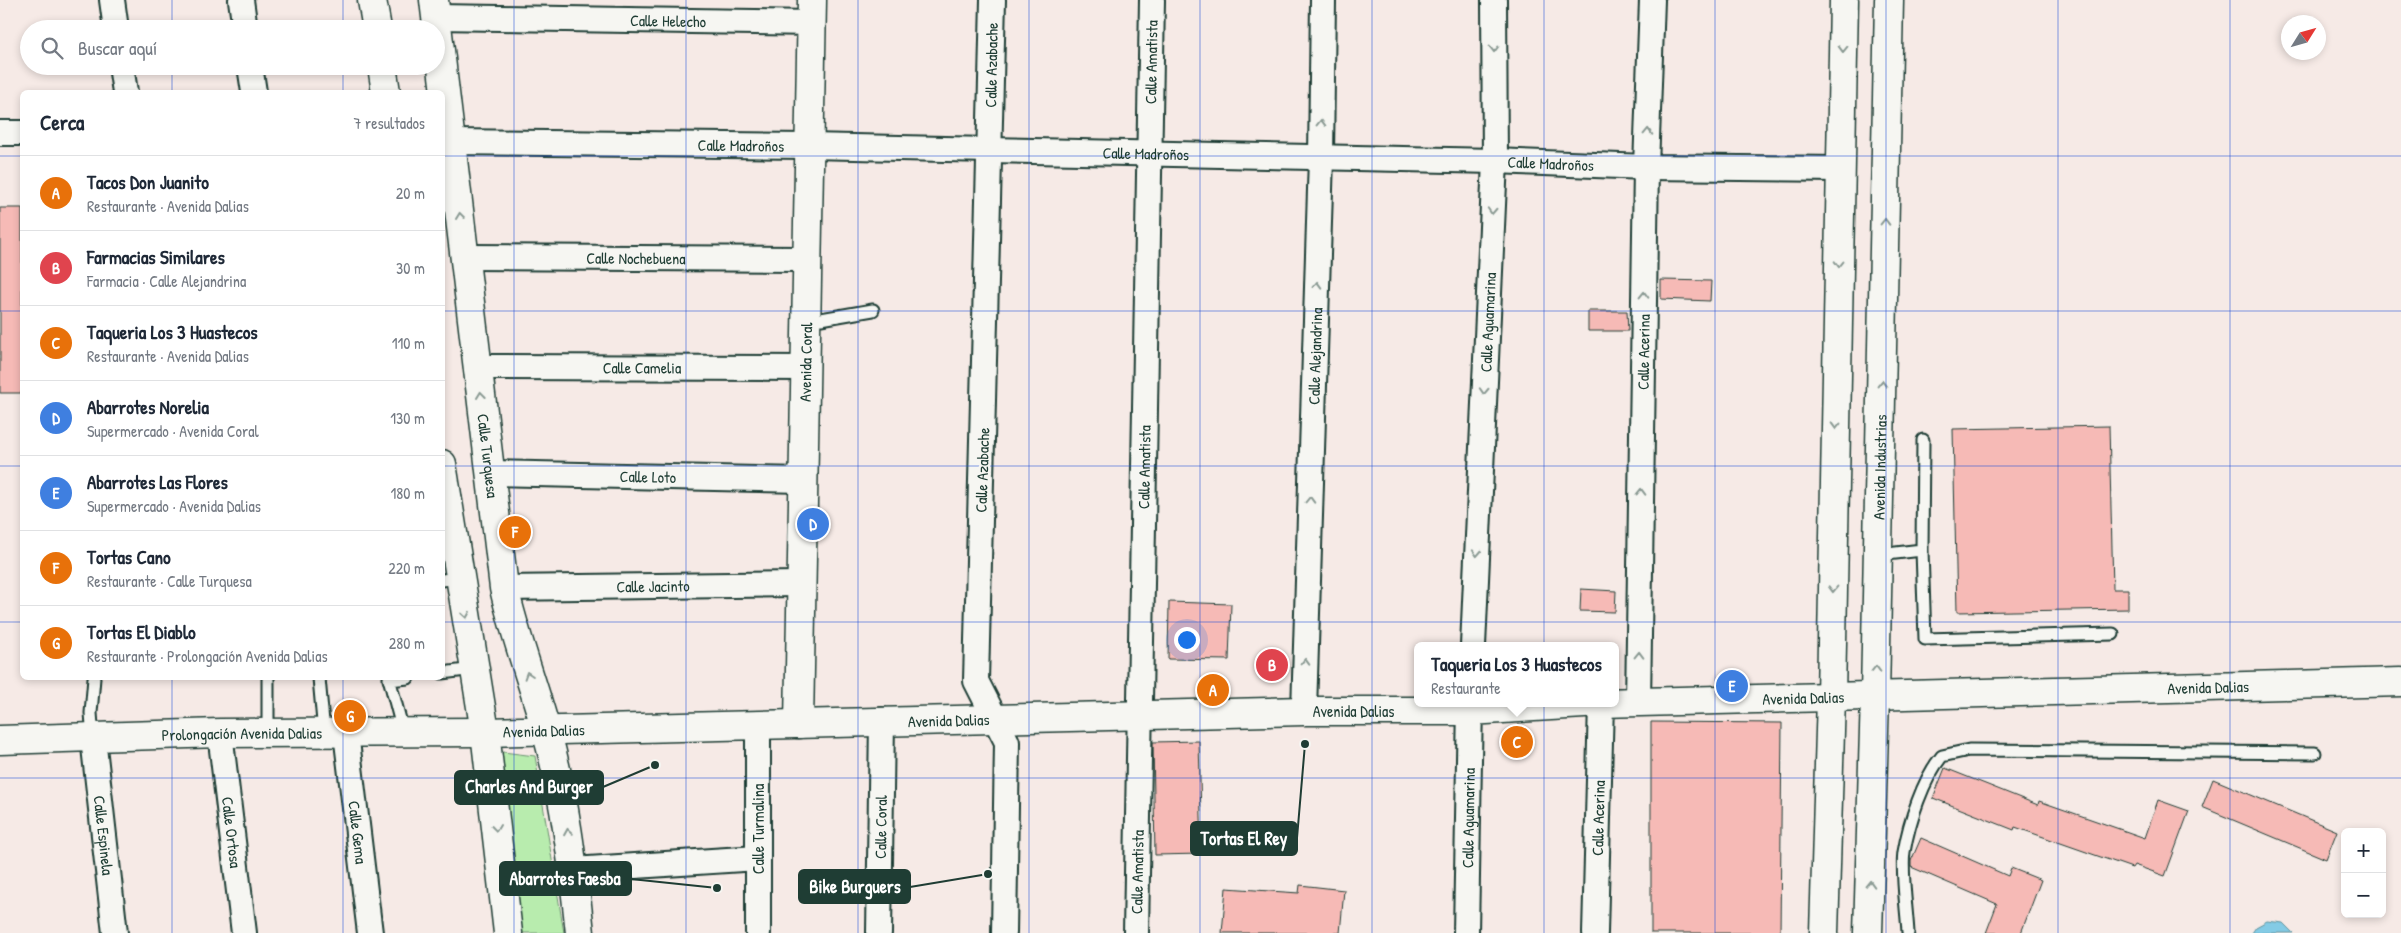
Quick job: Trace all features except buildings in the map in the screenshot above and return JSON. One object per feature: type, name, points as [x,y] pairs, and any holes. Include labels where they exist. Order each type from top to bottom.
[{"type":"main road","points":[[372,0],[375,20]]},
{"type":"main road","points":[[1824,933],[1831,697],[1844,0]]},
{"type":"main road","name":"Avenida Industrias","points":[[1868,933],[1875,696],[1889,0]]},
{"type":"main road","name":"Avenida Coral","points":[[799,724],[812,12]]},
{"type":"main road","points":[[383,75],[386,90]]},
{"type":"main road","name":"Calle Turquesa","points":[[443,75],[445,90]]},
{"type":"main road","name":"Calle Turquesa","points":[[445,92],[504,588],[514,633],[546,731],[567,824],[580,933]]},
{"type":"main road","points":[[445,494],[451,579],[474,669],[485,732],[508,933]]},
{"type":"main road","name":"Avenida Dalias","points":[[1619,703],[2401,682]]},
{"type":"main road","name":"Avenida Dalias","points":[[485,732],[882,720],[1138,716],[1470,707]]},
{"type":"main road","name":"Prolongación Avenida Dalias","points":[[0,740],[220,733],[485,732]]},
{"type":"street","points":[[112,0],[115,20]]},
{"type":"street","points":[[241,0],[244,20]]},
{"type":"street","name":"Calle Azabache","points":[[993,0],[976,682],[1007,742],[1004,933]]},
{"type":"street","name":"Calle Amatista","points":[[1136,933],[1138,716],[1152,0]]},
{"type":"street","name":"Calle Alejandrina","points":[[1304,711],[1321,157],[1323,0]]},
{"type":"street","name":"Calle Aguamarina","points":[[1473,642],[1495,161],[1494,0]]},
{"type":"street","name":"Calle Acerina","points":[[1638,703],[1646,167],[1652,0]]},
{"type":"street","name":"Calle Helecho","points":[[435,9],[812,12]]},
{"type":"street","points":[[123,75],[125,90]]},
{"type":"street","points":[[251,75],[254,90]]},
{"type":"street","points":[[0,133],[20,133]]},
{"type":"street","name":"Calle Madroños","points":[[451,142],[809,146],[1495,161],[1646,167],[1840,169]]},
{"type":"street","name":"Calle Nochebuena","points":[[465,257],[807,259]]},
{"type":"street","name":"Calle Camelia","points":[[478,367],[806,368]]},
{"type":"street","name":"Calle Loto","points":[[490,473],[804,480]]},
{"type":"street","name":"Calle Jacinto","points":[[504,588],[802,584]]},
{"type":"street","name":"Calle Aguamarina","points":[[1466,933],[1470,707]]},
{"type":"street","name":"Calle Acerina","points":[[1595,933],[1601,707]]},
{"type":"street","name":"Calle Coral","points":[[879,933],[882,720]]},
{"type":"street","name":"Calle Turmalina","points":[[758,725],[758,933]]},
{"type":"street","name":"Calle Ortosa","points":[[220,733],[244,933]]},
{"type":"street","name":"Calle Gema","points":[[335,733],[370,933]]},
{"type":"street","name":"Calle Espinela","points":[[93,738],[115,933]]},
{"type":"street","points":[[573,870],[758,858]]},
{"type":"lane","points":[[806,319],[822,319],[873,310]]},
{"type":"lane","points":[[1923,440],[1922,550],[1925,639],[2113,634]]},
{"type":"lane","points":[[1878,555],[1922,550]]},
{"type":"lane","points":[[445,673],[474,669]]},
{"type":"lane","points":[[93,738],[91,713],[94,680]]},
{"type":"lane","points":[[268,680],[268,733]]},
{"type":"lane","points":[[320,680],[335,733]]},
{"type":"lane","points":[[389,680],[403,733]]},
{"type":"lane","points":[[1908,933],[1904,853],[1916,808],[1931,769],[1942,756],[1969,750],[2315,753]]},
{"type":"green space","points":[[495,751],[535,756],[564,933],[522,933]]},
{"type":"water","points":[[2267,921],[2283,923],[2293,933],[2252,933],[2256,927]]},
{"type":"place","name":"Abarrotes Norelia","points":[[813,524]]},
{"type":"place","name":"Tortas Cano","points":[[515,532]]},
{"type":"place","name":"Farmacias Similares","points":[[1272,665]]},
{"type":"place","name":"Abarrotes Las Flores","points":[[1732,686]]},
{"type":"place","name":"Tacos Don Juanito","points":[[1213,690]]},
{"type":"place","name":"Tortas El Diablo","points":[[350,716]]},
{"type":"place","name":"Taqueria Los 3 Huastecos","points":[[1517,742]]},
{"type":"place","name":"Tortas El Rey","points":[[1305,744]]},
{"type":"place","name":"Charles And Burger","points":[[655,765]]},
{"type":"place","name":"Bike Burguers","points":[[988,874]]},
{"type":"place","name":"Abarrotes Faesba","points":[[717,888]]}]
